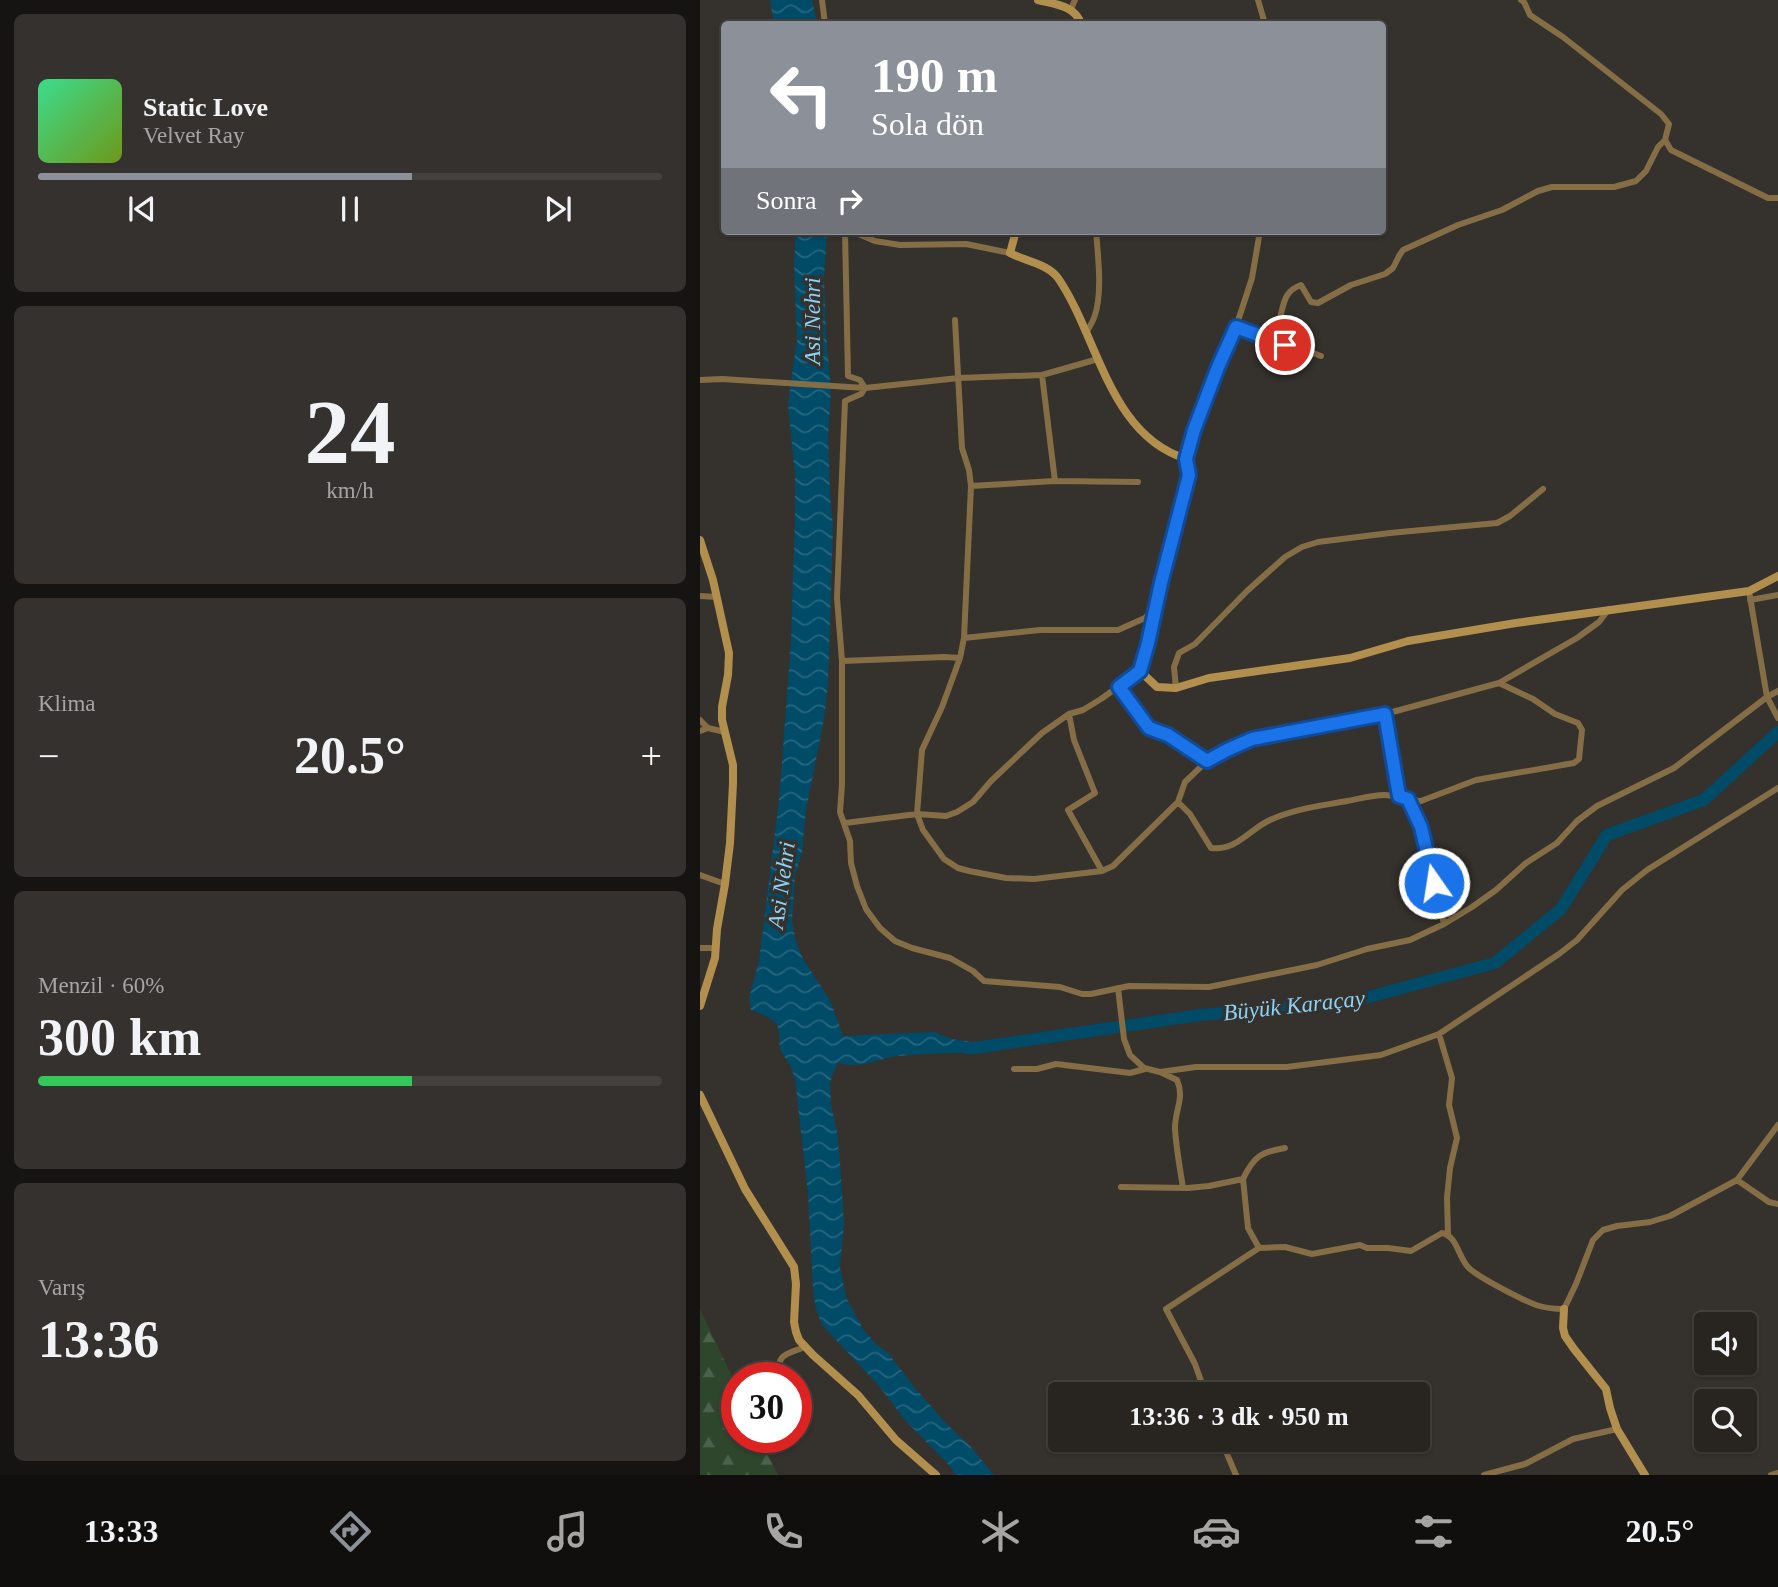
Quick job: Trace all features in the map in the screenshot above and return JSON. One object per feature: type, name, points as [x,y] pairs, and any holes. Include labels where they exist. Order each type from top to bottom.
[{"type":"street","points":[[822,0],[825,21]]},
{"type":"street","points":[[1038,0],[1073,4],[1080,21]]},
{"type":"street","points":[[1258,0],[1264,21]]},
{"type":"street","points":[[1269,340],[1276,329],[1284,299],[1292,288],[1301,285],[1311,302],[1318,303],[1351,285],[1385,274],[1393,268],[1404,250],[1458,225],[1502,210],[1538,191],[1552,187],[1615,187],[1636,181],[1646,171],[1665,140],[1669,124],[1661,114],[1563,37],[1530,15],[1521,0]]},
{"type":"street","points":[[1665,140],[1671,150],[1768,198],[1778,198]]},
{"type":"street","points":[[845,235],[848,376],[860,380],[865,388]]},
{"type":"street","points":[[860,235],[874,241],[900,245],[966,244],[1010,253],[1042,267],[1057,278],[1076,311],[1117,397],[1136,426],[1157,444],[1186,459]]},
{"type":"street","points":[[1010,253],[1015,235]]},
{"type":"street","points":[[1086,333],[1095,316],[1097,301],[1099,281],[1096,235]]},
{"type":"street","points":[[845,824],[917,814],[946,816],[957,812],[973,802],[991,781],[1042,733],[1069,715],[1083,710],[1140,671],[1189,475],[1186,459],[1194,430],[1236,327],[1252,278],[1259,235]]},
{"type":"street","points":[[955,320],[962,448],[971,486],[964,638],[960,658],[942,708],[922,750],[917,814],[923,830],[944,859],[958,868],[1006,878],[1034,879],[1102,871],[1120,859],[1178,802],[1185,782],[1207,761],[1227,750],[1252,739],[1385,714],[1499,683],[1577,638],[1599,622],[1609,609]]},
{"type":"street","points":[[1236,327],[1321,356]]},
{"type":"street","points":[[700,380],[865,388],[959,378],[1042,375],[1098,359]]},
{"type":"street","points":[[1042,375],[1055,481]]},
{"type":"street","points":[[865,388],[861,394],[845,401],[837,598],[842,661],[840,811],[850,841],[851,863],[857,886],[866,909],[880,929],[895,941],[950,958],[973,971],[984,981],[1060,987],[1082,994],[1129,986],[1186,988],[1229,984],[1317,965],[1367,949],[1403,942],[1444,925],[1496,890],[1527,863],[1557,843],[1577,821],[1598,806],[1674,768],[1778,691]]},
{"type":"street","points":[[971,486],[1055,481],[1138,482]]},
{"type":"street","points":[[1176,688],[1174,667],[1178,653],[1195,644],[1247,592],[1286,557],[1302,547],[1318,542],[1390,533],[1497,523],[1543,489]]},
{"type":"street","points":[[700,540],[717,597],[729,653],[722,707],[733,765],[733,806],[726,884],[715,958],[700,1006]]},
{"type":"street","points":[[1750,596],[1778,576]]},
{"type":"street","points":[[1140,671],[1157,687],[1176,688],[1209,678],[1350,658],[1408,641],[1609,609],[1689,600],[1778,595]]},
{"type":"street","points":[[700,596],[717,597]]},
{"type":"street","points":[[1750,596],[1767,697],[1778,718]]},
{"type":"street","points":[[964,638],[1041,630],[1118,630],[1145,618],[1155,607]]},
{"type":"street","points":[[842,661],[960,658]]},
{"type":"street","points":[[1178,802],[1190,814],[1211,848],[1220,849],[1245,838],[1266,822],[1292,812],[1381,795],[1421,801],[1476,780],[1579,760],[1582,730],[1578,723],[1555,714],[1533,699],[1499,683]]},
{"type":"street","points":[[1119,687],[1149,728],[1168,735],[1207,761]]},
{"type":"street","points":[[1385,714],[1399,796]]},
{"type":"street","points":[[1069,715],[1074,740],[1095,793],[1068,810],[1102,871]]},
{"type":"street","points":[[700,720],[708,729]]},
{"type":"street","points":[[700,732],[708,729],[725,732]]},
{"type":"street","points":[[1160,1072],[1196,1067],[1287,1067],[1381,1055],[1439,1034],[1577,940],[1622,890],[1647,870],[1778,788]]},
{"type":"street","points":[[1408,799],[1421,827],[1444,925]]},
{"type":"street","points":[[700,875],[726,884]]},
{"type":"street","points":[[700,948],[715,948]]},
{"type":"street","points":[[1118,988],[1124,1039],[1130,1055],[1145,1069]]},
{"type":"street","points":[[1439,1034],[1451,1078],[1449,1105],[1457,1138],[1447,1198],[1448,1234],[1461,1258],[1476,1275],[1536,1305],[1564,1309]]},
{"type":"street","points":[[1014,1069],[1037,1069],[1056,1064],[1129,1073],[1145,1069],[1177,1080],[1181,1100],[1175,1118],[1175,1131],[1183,1188]]},
{"type":"street","points":[[700,1095],[744,1189],[794,1267],[796,1332],[805,1347],[859,1395],[896,1440],[936,1475]]},
{"type":"street","points":[[1645,1475],[1617,1429],[1606,1389],[1565,1336],[1564,1309],[1593,1240],[1603,1230],[1670,1216],[1737,1180],[1778,1125]]},
{"type":"street","points":[[1259,1248],[1248,1228],[1243,1179],[1259,1155],[1269,1150],[1285,1148]]},
{"type":"street","points":[[1121,1187],[1183,1188],[1243,1179]]},
{"type":"street","points":[[1737,1180],[1769,1202],[1778,1204]]},
{"type":"street","points":[[1201,1382],[1195,1364],[1166,1309],[1259,1248],[1284,1247],[1312,1254],[1360,1245],[1367,1248],[1411,1251],[1442,1233],[1448,1234]]},
{"type":"street","points":[[779,1362],[782,1356],[805,1347]]},
{"type":"street","points":[[1483,1475],[1525,1464],[1573,1438],[1617,1429]]},
{"type":"street","points":[[1226,1452],[1237,1475]]},
{"type":"street","points":[[1771,1475],[1778,1473]]},
{"type":"green space","points":[[700,1309],[725,1362],[721,1362],[721,1453],[768,1453],[778,1475],[700,1475]]},
{"type":"water","points":[[770,0],[812,0],[816,21],[774,21]]},
{"type":"water","name":"Asi Nehri","points":[[796,235],[827,235],[824,278],[831,392],[828,435],[833,526],[828,684],[806,810],[802,852],[795,876],[792,920],[795,938],[802,957],[831,1002],[843,1036],[934,1032],[952,1039],[979,1043],[982,1047],[982,1052],[898,1056],[852,1065],[838,1062],[830,1082],[844,1223],[840,1267],[846,1297],[863,1329],[888,1353],[915,1388],[994,1475],[956,1475],[822,1325],[813,1289],[808,1193],[795,1079],[780,1050],[777,1024],[751,1010],[749,998],[759,961],[779,801],[791,641],[795,476],[788,404],[797,339],[794,266]]},
{"type":"waterway","name":"Büyük Karaçay","points":[[967,1048],[1200,1015],[1354,1001],[1495,963],[1561,909],[1607,835],[1704,800],[1778,732]]},
{"type":"route","points":[[1285,345],[1236,327],[1194,430],[1186,459],[1189,475],[1140,671],[1119,687],[1149,728],[1168,735],[1207,761],[1252,739],[1385,714],[1399,796],[1408,799],[1421,827],[1434,883]]}]
